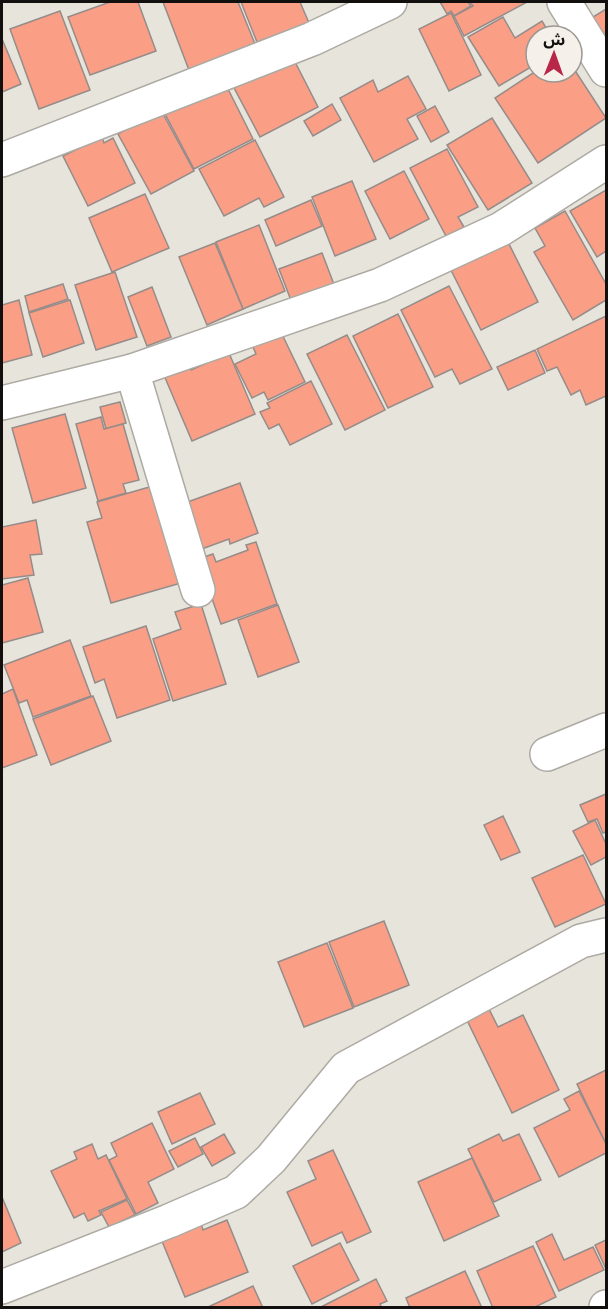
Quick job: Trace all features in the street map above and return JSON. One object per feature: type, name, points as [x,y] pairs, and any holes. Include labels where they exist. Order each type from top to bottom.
[{"type":"street","points":[[2,160],[312,39],[390,2]]},
{"type":"street","points":[[567,2],[606,70]]},
{"type":"street","points":[[2,403],[132,370],[380,285],[501,230],[606,162]]},
{"type":"street","points":[[132,370],[198,590]]},
{"type":"street","points":[[547,754],[606,730]]},
{"type":"street","points":[[2,1287],[236,1192],[271,1159],[346,1068],[581,941],[606,934]]},
{"type":"building","points":[[110,2],[138,2],[156,51],[90,75],[68,17]]},
{"type":"building","points":[[163,2],[238,2],[255,44],[189,70]]},
{"type":"building","points":[[241,2],[300,2],[309,23],[257,42]]},
{"type":"building","points":[[440,2],[468,2],[471,6],[454,16],[451,11],[447,14]]},
{"type":"building","points":[[470,2],[527,2],[464,36],[454,16],[473,6]]},
{"type":"building","points":[[606,9],[606,41],[593,17]]},
{"type":"building","points":[[60,11],[90,90],[39,109],[10,29]]},
{"type":"building","points":[[451,13],[481,75],[449,91],[419,29]]},
{"type":"building","points":[[503,17],[515,38],[524,32],[524,71],[499,86],[468,37]]},
{"type":"building","points":[[2,39],[21,84],[2,92]]},
{"type":"building","points":[[291,54],[318,107],[260,137],[232,84]]},
{"type":"building","points":[[408,76],[426,109],[407,119],[418,139],[374,162],[340,98],[373,80],[378,92]]},
{"type":"building","points":[[223,79],[253,139],[194,169],[163,110]]},
{"type":"building","points":[[524,79],[524,84],[584,84],[606,118],[538,163],[495,98]]},
{"type":"building","points":[[332,104],[341,120],[313,136],[304,121]]},
{"type":"building","points":[[435,106],[449,132],[431,142],[417,116]]},
{"type":"building","points":[[161,110],[194,171],[151,194],[118,134]]},
{"type":"building","points":[[492,118],[532,183],[488,210],[447,145]]},
{"type":"building","points":[[102,137],[104,143],[113,138],[135,183],[88,206],[63,156]]},
{"type":"building","points":[[255,140],[284,197],[264,207],[259,198],[224,216],[199,169]]},
{"type":"building","points":[[447,149],[478,207],[458,217],[464,227],[446,236],[410,168]]},
{"type":"building","points":[[404,171],[429,219],[390,239],[365,191]]},
{"type":"building","points":[[352,181],[376,239],[335,256],[312,197]]},
{"type":"building","points":[[606,190],[606,251],[597,257],[570,211]]},
{"type":"building","points":[[145,194],[169,248],[112,272],[89,218]]},
{"type":"building","points":[[311,200],[322,226],[276,246],[265,220]]},
{"type":"building","points":[[565,211],[606,284],[606,300],[573,320],[534,252],[545,246],[535,228]]},
{"type":"building","points":[[259,225],[285,291],[243,309],[216,242]]},
{"type":"building","points":[[507,240],[538,302],[481,330],[450,268]]},
{"type":"building","points":[[215,243],[243,309],[207,325],[179,257]]},
{"type":"building","points":[[322,253],[335,287],[292,303],[279,269]]},
{"type":"building","points":[[115,272],[137,337],[96,350],[75,285]]},
{"type":"building","points":[[63,284],[68,299],[29,312],[25,296]]},
{"type":"building","points":[[449,286],[492,369],[460,384],[452,369],[435,377],[401,310]]},
{"type":"building","points":[[152,287],[171,337],[147,346],[128,297]]},
{"type":"building","points":[[19,300],[32,355],[2,363],[2,305]]},
{"type":"building","points":[[70,300],[84,343],[43,357],[29,313]]},
{"type":"building","points":[[398,314],[433,387],[388,408],[353,336]]},
{"type":"building","points":[[606,316],[606,396],[586,405],[580,390],[571,395],[557,367],[547,371],[537,349]]},
{"type":"building","points":[[278,326],[305,382],[268,400],[264,392],[252,398],[235,364],[256,354],[250,340]]},
{"type":"building","points":[[347,335],[385,410],[345,430],[307,354]]},
{"type":"building","points":[[535,350],[545,373],[508,390],[497,367]]},
{"type":"building","points":[[229,353],[255,414],[192,441],[163,373],[188,362],[191,370]]},
{"type":"building","points":[[311,381],[332,424],[290,445],[279,424],[269,429],[260,412],[270,408],[267,403]]},
{"type":"building","points":[[120,402],[126,423],[106,429],[100,407]]},
{"type":"building","points":[[65,414],[86,488],[33,503],[12,428]]},
{"type":"building","points":[[101,417],[104,429],[123,424],[139,480],[123,484],[126,493],[98,501],[76,424]]},
{"type":"building","points":[[240,483],[258,533],[230,544],[229,539],[199,550],[182,504]]},
{"type":"building","points":[[153,486],[181,583],[111,603],[87,522],[102,518],[97,502]]},
{"type":"building","points":[[36,520],[42,554],[30,555],[34,575],[2,579],[2,527]]},
{"type":"building","points":[[256,542],[277,604],[221,624],[198,559],[213,554],[216,562],[248,550],[246,545]]},
{"type":"building","points":[[28,578],[43,632],[2,643],[2,585]]},
{"type":"building","points":[[201,604],[226,684],[173,701],[153,639],[181,629],[175,612]]},
{"type":"building","points":[[278,605],[299,662],[258,677],[238,620]]},
{"type":"building","points":[[146,626],[170,700],[117,718],[104,679],[95,683],[83,647]]},
{"type":"building","points":[[70,640],[91,696],[33,717],[27,700],[19,703],[4,665]]},
{"type":"building","points":[[13,689],[37,755],[2,768],[2,694]]},
{"type":"building","points":[[93,696],[111,741],[51,765],[33,719]]},
{"type":"building","points":[[606,794],[606,832],[603,833],[597,819],[588,822],[580,805]]},
{"type":"building","points":[[503,816],[520,852],[501,860],[484,825]]},
{"type":"building","points":[[595,820],[606,844],[606,857],[591,865],[573,831]]},
{"type":"building","points":[[583,855],[606,904],[555,927],[532,878]]},
{"type":"building","points":[[384,921],[409,985],[354,1007],[329,942]]},
{"type":"building","points":[[327,943],[353,1008],[304,1027],[278,962]]},
{"type":"building","points":[[485,1001],[498,1027],[523,1015],[559,1090],[512,1113],[463,1012]]},
{"type":"building","points":[[606,1070],[606,1144],[577,1084]]},
{"type":"building","points":[[579,1091],[606,1144],[606,1153],[559,1177],[534,1128],[570,1110],[564,1099]]},
{"type":"building","points":[[200,1093],[215,1124],[172,1144],[158,1112]]},
{"type":"building","points":[[152,1123],[174,1169],[148,1182],[158,1203],[136,1214],[109,1160],[117,1156],[111,1143]]},
{"type":"building","points":[[224,1134],[235,1153],[212,1166],[201,1147]]},
{"type":"building","points":[[499,1134],[503,1141],[519,1134],[541,1180],[494,1202],[468,1149]]},
{"type":"building","points":[[195,1138],[203,1154],[178,1167],[169,1151]]},
{"type":"building","points":[[92,1144],[98,1159],[106,1155],[127,1199],[99,1211],[101,1215],[88,1221],[84,1213],[74,1218],[51,1171],[77,1159],[74,1152]]},
{"type":"building","points":[[333,1150],[371,1232],[347,1243],[342,1232],[312,1246],[287,1192],[316,1179],[308,1161]]},
{"type":"building","points":[[472,1158],[499,1216],[444,1241],[418,1182]]},
{"type":"building","points":[[2,1197],[21,1243],[2,1252]]},
{"type":"building","points":[[127,1200],[135,1215],[109,1227],[101,1212]]},
{"type":"building","points":[[199,1217],[203,1230],[227,1220],[248,1272],[185,1297],[159,1234]]},
{"type":"building","points":[[552,1234],[564,1260],[593,1247],[604,1270],[559,1291],[536,1242]]},
{"type":"building","points":[[606,1240],[606,1269],[595,1245]]},
{"type":"building","points":[[340,1243],[359,1280],[312,1304],[293,1266]]},
{"type":"building","points":[[533,1246],[556,1297],[533,1308],[493,1308],[477,1271]]},
{"type":"building","points":[[465,1271],[482,1308],[410,1308],[406,1298]]},
{"type":"building","points":[[376,1279],[387,1301],[380,1304],[382,1308],[319,1308]]},
{"type":"building","points":[[253,1286],[263,1308],[206,1308]]}]
